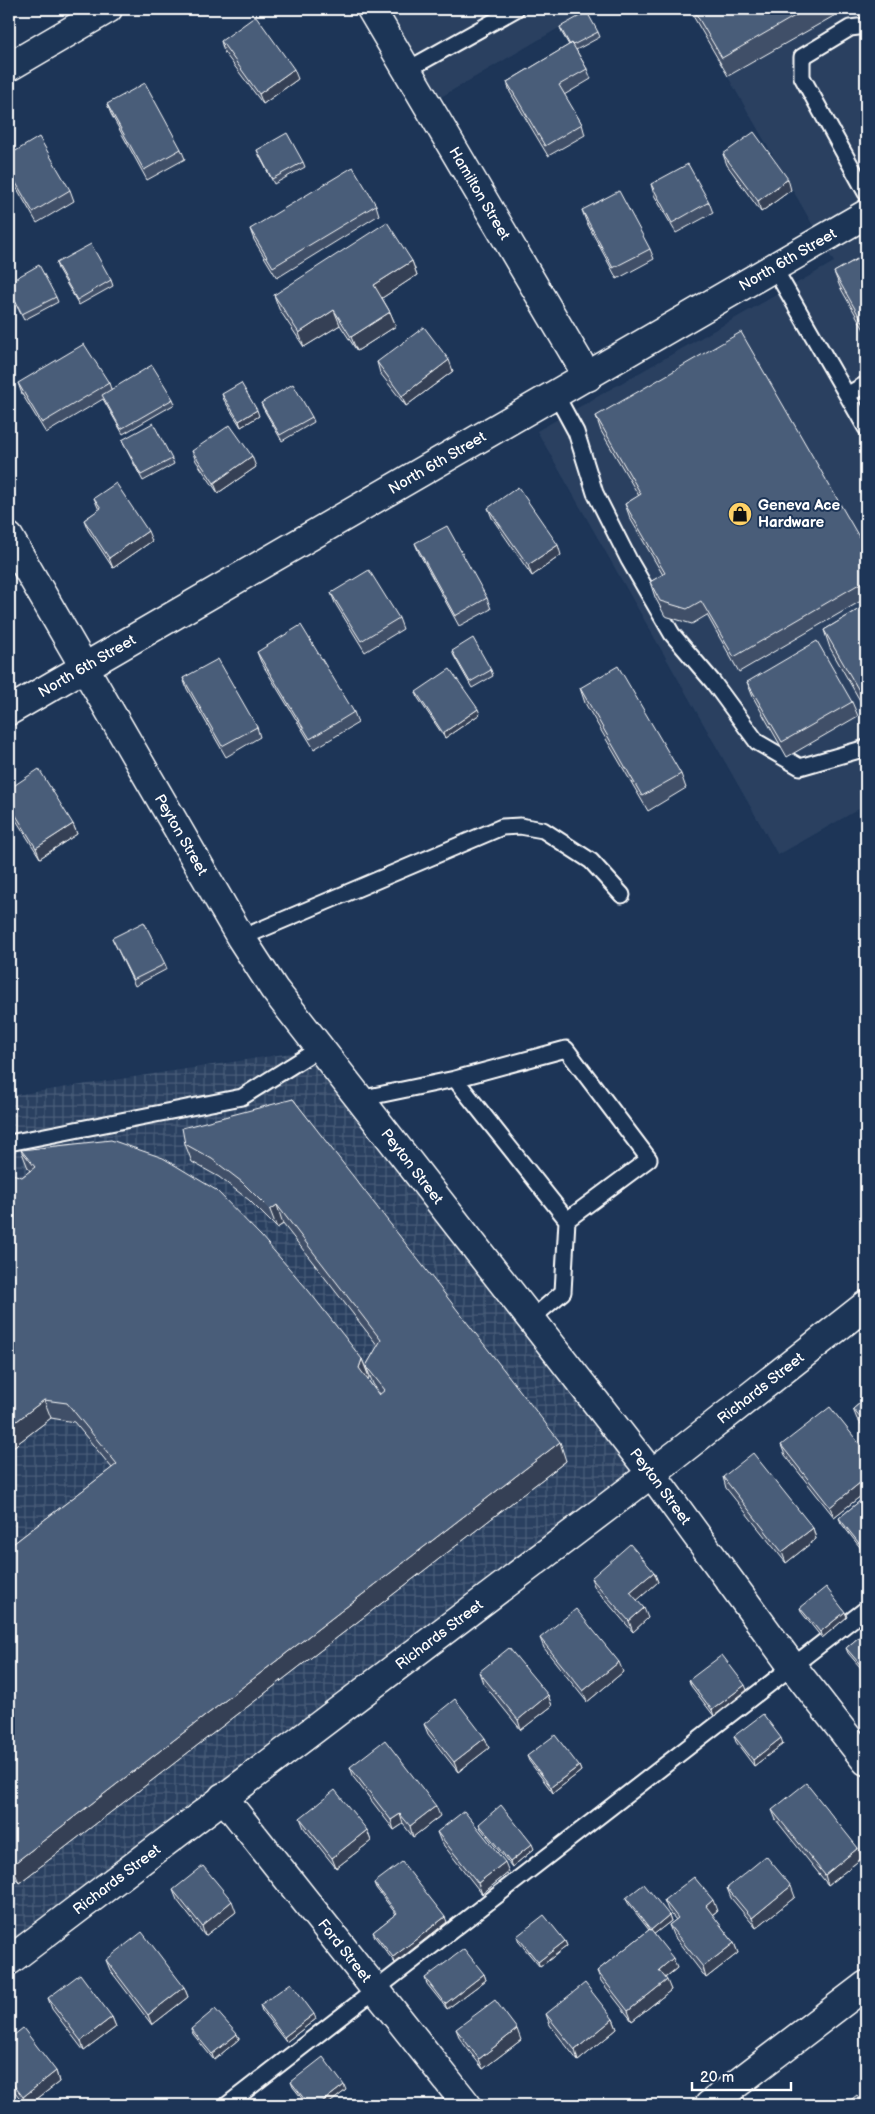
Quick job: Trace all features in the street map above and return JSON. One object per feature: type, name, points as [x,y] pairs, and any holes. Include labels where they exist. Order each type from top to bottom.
[{"type":"street","points":[[9,67],[108,9]]},
{"type":"street","name":"Hamilton Street","points":[[371,9],[588,377]]},
{"type":"street","name":"North 6th Street","points":[[9,711],[588,377],[866,214]]},
{"type":"street","name":"Peyton Street","points":[[9,537],[241,938],[274,989],[651,1473],[792,1666],[866,1761]]},
{"type":"street","name":"Richards Street","points":[[9,1961],[651,1473],[866,1305]]},
{"type":"street","name":"Ford Street","points":[[223,1797],[467,2105]]},
{"type":"street","points":[[709,2105],[866,1985]]},
{"type":"lane","points":[[407,70],[516,9]]},
{"type":"lane","points":[[866,26],[850,28],[802,58],[800,67],[802,78],[866,193]]},
{"type":"lane","points":[[774,268],[866,428]]},
{"type":"lane","points":[[847,395],[866,384]]},
{"type":"lane","points":[[556,395],[576,432],[595,493],[638,576],[672,634],[714,682],[758,742],[800,767],[866,748]]},
{"type":"lane","points":[[241,938],[502,827],[520,826],[543,830],[591,861],[622,895]]},
{"type":"lane","points":[[9,1143],[242,1097],[320,1048]]},
{"type":"lane","points":[[359,1099],[455,1079],[566,1049],[649,1158],[567,1220]]},
{"type":"lane","points":[[455,1079],[567,1220],[563,1292],[532,1319]]},
{"type":"lane","points":[[227,2105],[866,1609]]},
{"type":"shaded area","points":[[378,9],[591,9],[434,101]]},
{"type":"shaded area","points":[[689,9],[866,9],[866,805],[778,855],[537,431],[834,262]]},
{"type":"shaded area","points":[[304,1051],[632,1471],[9,1947],[9,1096]]},
{"type":"building","points":[[693,9],[807,9],[722,58]]},
{"type":"building","points":[[587,12],[598,32],[570,45],[560,27]]},
{"type":"building","points":[[256,16],[294,69],[259,94],[221,41]]},
{"type":"building","points":[[572,43],[587,69],[559,85],[582,124],[545,146],[507,82]]},
{"type":"building","points":[[145,83],[181,149],[144,170],[107,104]]},
{"type":"building","points":[[754,132],[788,179],[758,201],[723,154]]},
{"type":"building","points":[[287,133],[303,162],[272,179],[257,150]]},
{"type":"building","points":[[39,137],[70,190],[33,212],[9,171],[9,155]]},
{"type":"building","points":[[688,164],[709,202],[672,223],[651,184]]},
{"type":"building","points":[[353,167],[376,205],[273,267],[250,229]]},
{"type":"building","points":[[619,191],[650,249],[613,268],[582,210]]},
{"type":"building","points":[[387,222],[412,261],[374,285],[390,312],[351,337],[334,310],[299,333],[274,295]]},
{"type":"building","points":[[91,244],[111,280],[77,300],[56,263]]},
{"type":"building","points":[[866,254],[866,328],[834,272]]},
{"type":"building","points":[[39,265],[56,297],[22,314],[9,289],[9,282]]},
{"type":"building","points":[[424,327],[449,360],[402,396],[377,362]]},
{"type":"building","name":"Geneva Ace Hardware","points":[[741,332],[866,549],[866,580],[734,657],[701,601],[687,609],[660,601],[650,582],[665,573],[625,504],[641,494],[596,416]]},
{"type":"building","points":[[84,344],[109,383],[42,423],[18,383]]},
{"type":"building","points":[[152,365],[173,399],[121,429],[102,395]]},
{"type":"building","points":[[241,383],[257,410],[239,421],[222,394]]},
{"type":"building","points":[[293,384],[312,417],[280,435],[261,403]]},
{"type":"building","points":[[153,423],[172,459],[141,475],[122,440]]},
{"type":"building","points":[[230,425],[252,456],[214,483],[192,451]]},
{"type":"building","points":[[116,483],[148,531],[109,558],[84,520],[101,508],[94,498]]},
{"type":"building","points":[[518,487],[558,545],[528,565],[488,508]]},
{"type":"building","points":[[447,526],[487,598],[455,616],[415,543]]},
{"type":"building","points":[[369,570],[399,618],[361,641],[331,593]]},
{"type":"building","points":[[866,605],[866,694],[861,694],[824,630]]},
{"type":"building","points":[[301,625],[354,712],[310,739],[257,652]]},
{"type":"building","points":[[473,638],[491,670],[470,682],[452,651]]},
{"type":"building","points":[[817,641],[852,702],[782,742],[747,682]]},
{"type":"building","points":[[218,659],[257,727],[222,746],[183,678]]},
{"type":"building","points":[[618,666],[681,774],[642,796],[580,688]]},
{"type":"building","points":[[450,669],[478,709],[443,733],[416,692]]},
{"type":"building","points":[[39,769],[73,824],[36,848],[9,804],[9,789]]},
{"type":"building","points":[[144,922],[165,964],[133,980],[112,938]]},
{"type":"building","points":[[293,1099],[560,1442],[12,1865],[9,1860],[9,1547],[117,1464],[67,1403],[44,1400],[9,1427],[9,1173],[22,1177],[35,1167],[21,1150],[111,1140],[163,1158],[216,1190],[261,1236],[308,1290],[362,1359],[359,1368],[379,1395],[385,1390],[366,1366],[381,1340],[277,1205],[270,1210],[242,1182],[212,1159],[185,1144],[182,1128]]},
{"type":"building","points":[[866,1398],[866,1425],[853,1409]]},
{"type":"building","points":[[830,1407],[866,1452],[866,1478],[830,1507],[781,1445]]},
{"type":"building","points":[[753,1453],[813,1528],[782,1552],[723,1477]]},
{"type":"building","points":[[866,1496],[866,1552],[839,1518]]},
{"type":"building","points":[[630,1544],[654,1572],[630,1592],[644,1608],[629,1621],[591,1578]]},
{"type":"building","points":[[826,1587],[845,1612],[820,1632],[800,1608]]},
{"type":"building","points":[[576,1609],[619,1662],[583,1691],[540,1638]]},
{"type":"building","points":[[866,1631],[866,1669],[865,1670],[846,1648]]},
{"type":"building","points":[[509,1648],[548,1695],[518,1720],[479,1672]]},
{"type":"building","points":[[722,1655],[745,1685],[712,1710],[689,1680]]},
{"type":"building","points":[[455,1699],[485,1738],[454,1762],[424,1724]]},
{"type":"building","points":[[763,1714],[781,1738],[753,1760],[734,1736]]},
{"type":"building","points":[[555,1735],[579,1766],[551,1787],[527,1756]]},
{"type":"building","points":[[385,1740],[436,1806],[410,1826],[400,1814],[391,1820],[350,1767]]},
{"type":"building","points":[[806,1783],[858,1848],[825,1875],[772,1810]]},
{"type":"building","points":[[335,1790],[367,1830],[332,1858],[300,1818]]},
{"type":"building","points":[[501,1805],[532,1844],[510,1862],[479,1824]]},
{"type":"building","points":[[464,1811],[505,1862],[478,1883],[437,1832]]},
{"type":"building","points":[[766,1856],[791,1886],[752,1918],[727,1888]]},
{"type":"building","points":[[402,1862],[445,1917],[393,1957],[373,1932],[397,1913],[374,1883]]},
{"type":"building","points":[[203,1866],[232,1901],[202,1926],[173,1890]]},
{"type":"building","points":[[694,1877],[713,1900],[706,1906],[734,1943],[703,1967],[669,1925],[678,1918],[664,1900]]},
{"type":"building","points":[[644,1884],[669,1915],[651,1930],[626,1898]]},
{"type":"building","points":[[544,1915],[565,1941],[538,1962],[517,1936]]},
{"type":"building","points":[[650,1929],[673,1958],[659,1970],[667,1980],[628,2011],[597,1971]]},
{"type":"building","points":[[142,1932],[184,1987],[148,2015],[106,1960]]},
{"type":"building","points":[[464,1949],[484,1974],[445,2004],[425,1978]]},
{"type":"building","points":[[80,1974],[112,2017],[81,2041],[48,1998]]},
{"type":"building","points":[[291,1983],[314,2014],[284,2037],[260,2005]]},
{"type":"building","points":[[585,1983],[613,2019],[575,2050],[546,2014]]},
{"type":"building","points":[[495,2000],[517,2029],[479,2059],[456,2029]]},
{"type":"building","points":[[215,2009],[237,2034],[212,2054],[191,2029]]},
{"type":"building","points":[[23,2028],[56,2071],[23,2097],[9,2079],[9,2039]]},
{"type":"building","points":[[323,2057],[344,2085],[318,2105],[309,2105],[291,2082]]},
{"type":"building","points":[[857,2095],[865,2105],[844,2105]]},
{"type":"place","name":"Geneva Ace Hardware","points":[[740,514]]}]
